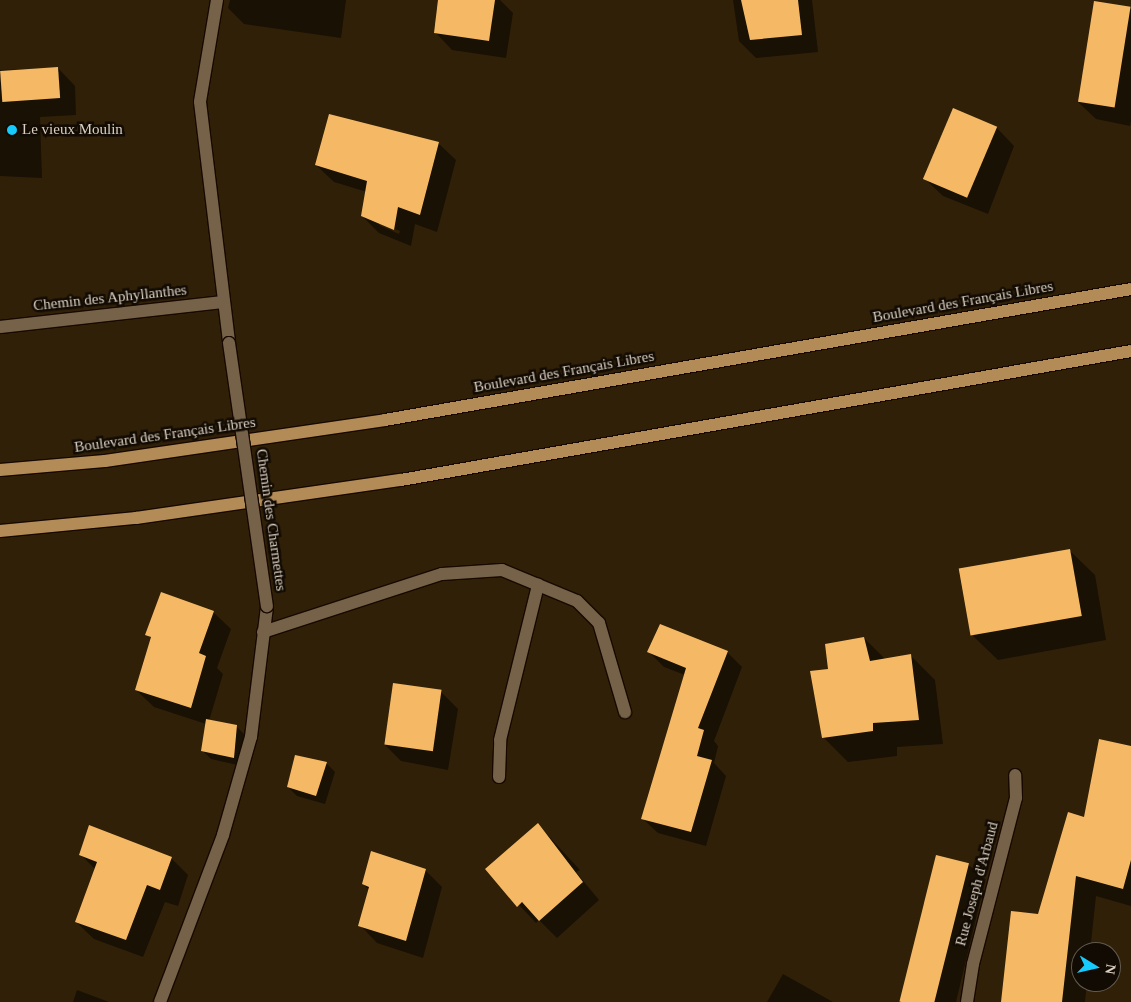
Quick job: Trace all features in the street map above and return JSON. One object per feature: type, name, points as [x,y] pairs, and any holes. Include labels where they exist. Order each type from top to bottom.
[{"type":"main road","name":"Boulevard des Français Libres","points":[[0,470],[104,461],[384,420],[1131,289]]},
{"type":"main road","points":[[0,531],[136,518],[400,480],[1131,351]]},
{"type":"street","name":"Chemin des Charmettes","points":[[160,1002],[223,835],[251,738],[266,606],[229,343],[200,102],[216,0]]},
{"type":"street","name":"Chemin des Aphyllanthes","points":[[0,327],[224,302]]},
{"type":"street","points":[[263,632],[442,574],[502,570],[576,601],[599,623],[625,712]]},
{"type":"street","points":[[499,777],[500,740],[538,586]]},
{"type":"street","name":"Rue Joseph d'Arbaud","points":[[967,1002],[973,964],[1016,798],[1015,775]]},
{"type":"building","points":[[438,0],[495,0],[489,41],[434,33]]},
{"type":"building","points":[[741,0],[798,0],[802,35],[750,40]]},
{"type":"building","points":[[1094,1],[1131,7],[1115,108],[1078,102]]},
{"type":"building","points":[[58,67],[60,98],[2,102],[0,71]]},
{"type":"building","points":[[953,108],[997,127],[967,198],[923,179]]},
{"type":"building","points":[[329,114],[439,142],[420,215],[398,207],[394,230],[361,216],[367,181],[315,165]]},
{"type":"building","points":[[1070,549],[1082,616],[971,636],[959,569]]},
{"type":"building","points":[[161,592],[214,611],[199,653],[206,656],[191,708],[135,690],[151,637],[145,635]]},
{"type":"building","points":[[660,624],[728,651],[698,728],[704,730],[697,756],[712,760],[691,832],[641,819],[686,668],[647,652]]},
{"type":"building","points":[[864,637],[870,661],[911,654],[919,720],[873,723],[873,731],[822,738],[810,671],[828,669],[825,644]]},
{"type":"building","points":[[393,683],[442,690],[433,751],[384,744]]},
{"type":"building","points":[[206,719],[237,725],[234,758],[201,751]]},
{"type":"building","points":[[1099,739],[1131,746],[1131,860],[1123,889],[1076,876],[1062,1002],[1001,1002],[1011,911],[1038,914],[1068,812],[1084,817]]},
{"type":"building","points":[[295,755],[327,762],[316,796],[287,787]]},
{"type":"building","points":[[538,823],[583,882],[539,921],[522,902],[517,907],[485,869]]},
{"type":"building","points":[[89,825],[172,857],[160,890],[147,885],[126,940],[75,922],[97,862],[79,855]]},
{"type":"building","points":[[371,851],[426,869],[406,941],[358,926],[369,887],[362,884]]},
{"type":"building","points":[[936,855],[969,863],[934,1002],[899,1002]]},
{"type":"place","name":"Le vieux Moulin","points":[[12,130]]}]
